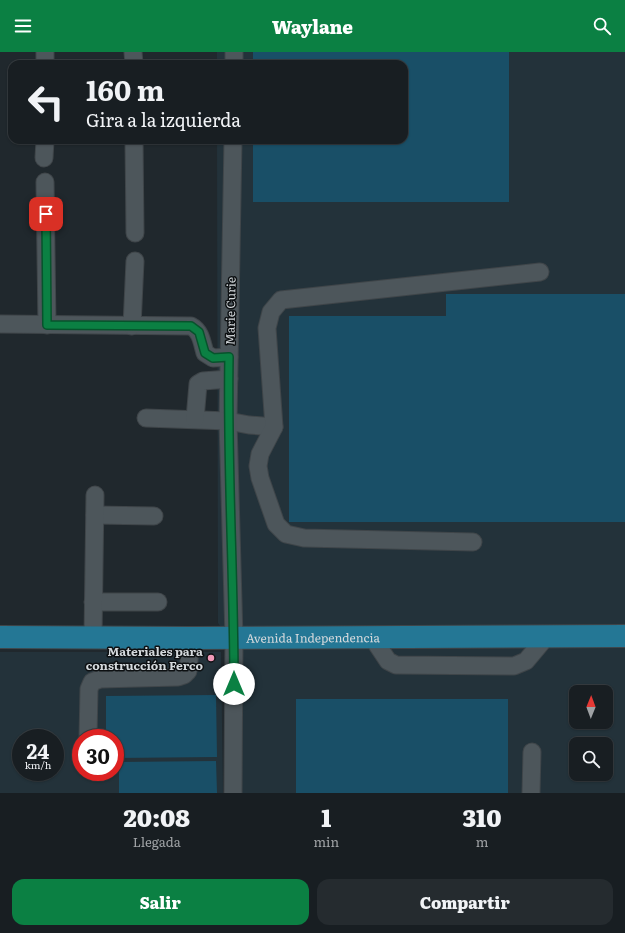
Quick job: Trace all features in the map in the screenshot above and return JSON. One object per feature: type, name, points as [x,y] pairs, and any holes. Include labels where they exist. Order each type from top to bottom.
[{"type":"main road","name":"Avenida Independencia","points":[[0,637],[234,638],[625,636]]},
{"type":"street","points":[[44,158],[45,144]]},
{"type":"street","points":[[134,144],[135,234]]},
{"type":"street","name":"Marie Curie","points":[[233,144],[228,421],[234,638],[233,793]]},
{"type":"street","points":[[45,182],[47,325]]},
{"type":"street","points":[[132,326],[135,261]]},
{"type":"street","points":[[473,542],[304,538],[286,534],[276,524],[260,478],[258,466],[260,454],[274,427],[267,328],[272,312],[281,300],[540,272]]},
{"type":"street","points":[[0,324],[191,326],[199,332],[205,353],[213,358],[229,357]]},
{"type":"street","points":[[195,419],[198,384],[203,381],[229,379]]},
{"type":"street","points":[[146,418],[228,421],[249,425],[274,427]]},
{"type":"street","points":[[92,637],[95,495]]},
{"type":"street","points":[[95,515],[154,516]]},
{"type":"street","points":[[93,602],[158,602]]},
{"type":"street","points":[[372,637],[388,661],[396,665],[514,666],[526,660],[547,636]]},
{"type":"street","points":[[88,729],[88,689],[92,682],[100,679],[184,676],[188,671],[191,638]]},
{"type":"street","points":[[531,793],[532,752]]},
{"type":"shaded area","points":[[217,52],[625,52],[625,793],[231,793],[229,638],[218,623],[217,144],[408,144],[408,60],[217,60]]},
{"type":"shaded area","points":[[0,652],[221,652],[223,793],[0,793]]},
{"type":"building","points":[[253,52],[509,52],[509,202],[253,202],[253,144],[408,144],[408,60],[253,60]]},
{"type":"building","points":[[446,294],[625,294],[625,522],[289,522],[289,316],[446,316]]},
{"type":"building","points":[[216,695],[217,757],[124,758],[124,729],[106,729],[106,696]]},
{"type":"building","points":[[296,699],[508,699],[508,793],[296,793]]},
{"type":"building","points":[[216,761],[217,793],[119,793],[119,781],[124,781],[124,762]]},
{"type":"place","name":"Materiales para construcción Ferco","points":[[211,658]]},
{"type":"route","points":[[46,214],[47,325],[191,326],[199,332],[205,353],[213,358],[229,357],[228,421],[234,684]]}]
